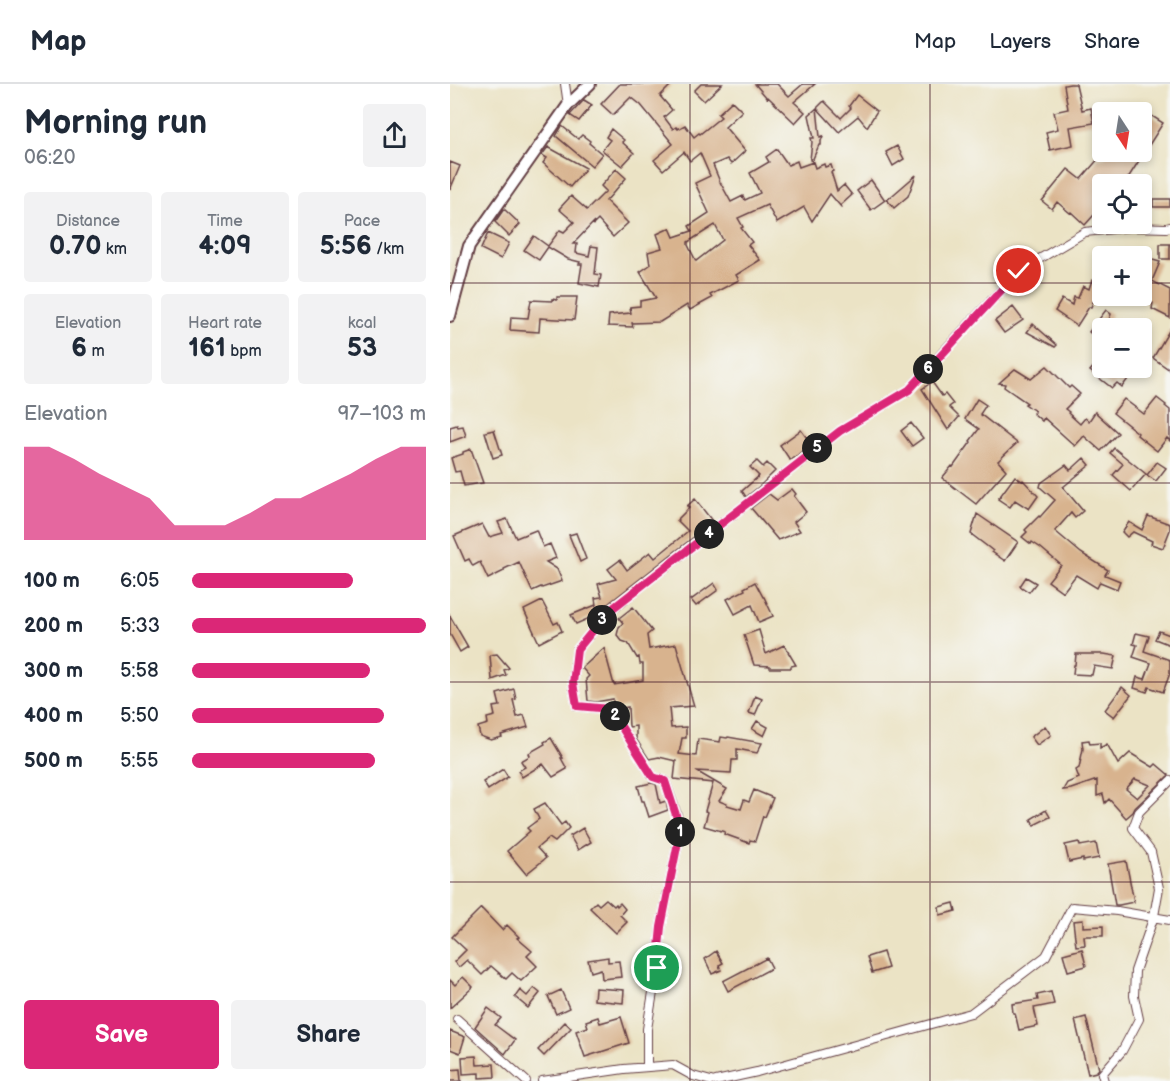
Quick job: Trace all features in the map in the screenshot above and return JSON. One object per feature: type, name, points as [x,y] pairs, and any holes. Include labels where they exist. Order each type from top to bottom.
[{"type":"street","points":[[565,84],[568,105]]},
{"type":"street","points":[[450,316],[469,246],[568,105],[590,84]]},
{"type":"street","points":[[647,1067],[647,1029],[661,927],[680,832],[665,781],[653,777],[610,709],[577,706],[573,683],[577,650],[608,612],[840,431],[909,390],[1019,271],[1084,232],[1132,227],[1170,227]]},
{"type":"street","points":[[1104,1081],[1102,1074],[1122,1051],[1138,1019],[1134,996],[1135,970],[1154,916],[1159,888],[1151,852],[1133,828],[1139,812],[1170,782]]},
{"type":"street","points":[[716,1081],[757,1072],[971,1013],[1046,956],[1072,907],[1154,916],[1170,920]]},
{"type":"street","points":[[457,1019],[526,1081]]},
{"type":"street","points":[[542,1081],[624,1069],[673,1065],[693,1076],[711,1081]]},
{"type":"street","points":[[754,1081],[757,1072]]},
{"type":"building","points":[[620,84],[672,84],[660,96],[672,110],[664,117],[673,129],[685,125],[694,137],[721,117],[718,114],[732,101],[742,111],[725,127],[745,151],[731,164],[727,159],[713,165],[731,202],[743,196],[745,200],[760,193],[750,173],[769,162],[766,157],[777,149],[788,165],[797,161],[799,167],[813,162],[815,168],[824,164],[825,167],[831,165],[837,191],[844,185],[852,195],[841,205],[842,208],[830,194],[812,221],[804,207],[777,223],[767,205],[738,218],[743,227],[741,228],[752,242],[748,245],[760,260],[736,275],[739,280],[710,295],[712,298],[690,310],[687,305],[660,322],[632,323],[633,327],[608,326],[609,315],[631,313],[630,307],[640,306],[640,301],[656,298],[640,272],[650,265],[648,252],[662,248],[657,234],[670,228],[674,237],[692,231],[689,226],[709,213],[695,183],[710,176],[700,153],[690,161],[684,152],[663,170],[654,160],[673,144],[641,105],[631,97],[613,115],[601,104]],"holes":[[[715,225],[723,240],[696,261],[688,245],[688,242]]]},
{"type":"building","points":[[701,84],[722,84],[704,101],[694,91]]},
{"type":"building","points":[[755,84],[777,84],[789,96],[803,84],[815,84],[794,102],[805,112],[795,123]]},
{"type":"building","points":[[1076,84],[1082,110],[1091,108],[1092,123],[1070,127],[1073,145],[1050,150],[1046,132],[1058,129],[1054,112],[1068,109],[1064,85]]},
{"type":"building","points":[[857,95],[877,111],[867,127],[858,116],[839,132],[817,108],[824,101],[841,118],[851,108],[849,106]]},
{"type":"building","points":[[584,100],[592,105],[579,121],[570,115]]},
{"type":"building","points":[[817,108],[820,137],[823,136],[812,161],[810,160],[811,138],[814,138],[809,115]]},
{"type":"building","points":[[1152,116],[1163,123],[1152,140]]},
{"type":"building","points":[[562,126],[578,139],[582,135],[602,154],[592,166],[556,136]]},
{"type":"building","points":[[611,129],[634,153],[622,166],[602,150],[610,140],[606,137]]},
{"type":"building","points":[[897,146],[904,159],[893,166],[886,152]]},
{"type":"building","points":[[548,147],[586,168],[570,187],[543,163],[547,158],[542,155]]},
{"type":"building","points":[[450,162],[460,166],[450,190]]},
{"type":"building","points":[[1096,162],[1138,162],[1131,174],[1092,174],[1092,217],[1085,225],[1057,202],[1052,209],[1042,201],[1068,169],[1081,179]]},
{"type":"building","points":[[616,169],[626,178],[606,201],[628,223],[613,237],[598,220],[573,244],[577,244],[576,253],[589,256],[591,246],[598,247],[595,274],[601,275],[599,287],[579,283],[582,264],[579,264],[580,262],[568,259],[548,247],[539,260],[524,250],[534,236],[548,246],[560,230],[564,232],[574,222],[559,209],[571,196],[587,210],[606,191],[601,186]]},
{"type":"building","points":[[916,175],[908,196],[894,208],[887,200]]},
{"type":"building","points":[[871,180],[885,200],[871,210],[857,191]]},
{"type":"building","points":[[1153,199],[1170,199],[1170,207],[1153,207]]},
{"type":"building","points":[[504,209],[520,224],[509,236],[495,222]]},
{"type":"building","points":[[488,233],[509,243],[501,259],[481,249]]},
{"type":"building","points":[[1160,244],[1170,244],[1170,259],[1160,259]]},
{"type":"building","points":[[1152,260],[1160,262],[1152,281]]},
{"type":"building","points":[[1092,280],[1092,304],[1077,326],[1055,311],[1062,299],[1072,305],[1074,297],[1078,298],[1083,286],[1089,289]]},
{"type":"building","points":[[1152,281],[1170,290],[1170,318],[1152,309]]},
{"type":"building","points":[[557,297],[577,297],[574,320],[540,318],[539,332],[510,330],[511,317],[528,318],[531,300],[552,301],[552,299],[557,300]]},
{"type":"building","points":[[1013,307],[1023,320],[1004,333],[995,321]]},
{"type":"building","points":[[1106,310],[1111,314],[1110,318],[1100,318]]},
{"type":"building","points":[[1033,324],[1057,345],[1055,347],[1027,332]]},
{"type":"building","points":[[1170,329],[1170,370],[1153,358]]},
{"type":"building","points":[[1047,366],[1069,388],[1071,386],[1080,394],[1065,409],[1068,413],[1080,424],[1085,418],[1089,421],[1095,412],[1118,433],[1101,451],[1084,436],[1075,446],[1044,418],[1042,421],[1033,413],[1035,411],[1025,404],[1027,403],[1004,387],[1005,384],[999,383],[1015,369],[1031,379]]},
{"type":"building","points":[[1099,378],[1129,378],[1122,387],[1117,383],[1112,388]]},
{"type":"building","points":[[932,382],[942,396],[945,394],[953,404],[949,407],[959,417],[948,430],[922,389]]},
{"type":"building","points":[[1157,398],[1170,410],[1170,441],[1167,438],[1157,451],[1113,413],[1124,399],[1144,414]]},
{"type":"building","points":[[977,399],[986,405],[980,414],[1017,443],[998,461],[1006,470],[976,504],[942,478],[953,467],[979,429],[965,419]]},
{"type":"building","points":[[911,423],[923,438],[912,446],[901,431]]},
{"type":"building","points":[[457,425],[458,427],[463,426],[466,436],[450,442],[450,427]]},
{"type":"building","points":[[494,430],[502,455],[493,458],[485,432]]},
{"type":"building","points":[[801,430],[812,445],[790,460],[780,445]]},
{"type":"building","points":[[1114,448],[1146,474],[1131,491],[1113,475],[1123,464],[1110,453]]},
{"type":"building","points":[[471,449],[483,483],[464,486],[460,471],[455,472],[451,458]]},
{"type":"building","points":[[1084,458],[1090,465],[1063,487],[1083,511],[1075,518],[1071,513],[1055,531],[1081,553],[1108,570],[1105,575],[1120,581],[1117,589],[1100,582],[1097,588],[1076,575],[1063,592],[1048,581],[1061,565],[1041,548],[1022,537],[1027,532],[1025,530],[1055,500],[1040,487],[1041,483],[1066,465],[1070,470],[1072,469]]},
{"type":"building","points":[[757,461],[763,467],[767,463],[775,471],[746,497],[742,491],[759,476],[750,467]]},
{"type":"building","points":[[1157,462],[1166,468],[1156,481],[1147,475]]},
{"type":"building","points":[[1015,476],[1023,480],[1038,496],[1029,509],[1015,500],[1010,507],[998,499]]},
{"type":"building","points":[[792,489],[796,494],[794,496],[806,512],[794,522],[800,531],[778,540],[751,508],[769,494],[777,500]]},
{"type":"building","points":[[695,499],[713,522],[604,607],[599,614],[576,624],[571,615],[596,605],[595,598],[602,597],[598,584],[616,579],[608,569],[620,560],[627,570],[650,552],[655,558],[688,531],[677,520]]},
{"type":"building","points":[[977,514],[1018,542],[1005,561],[971,534]]},
{"type":"building","points":[[1148,516],[1170,524],[1163,548],[1151,544],[1152,541],[1133,532],[1127,537],[1122,532],[1129,522],[1142,530]]},
{"type":"building","points":[[507,519],[516,538],[536,530],[543,547],[550,544],[556,558],[546,562],[557,569],[562,581],[532,591],[519,562],[488,579],[480,562],[473,566],[469,559],[465,561],[454,536],[482,524],[489,537],[503,533],[498,522]]},
{"type":"building","points":[[576,533],[586,559],[580,562],[569,535]]},
{"type":"building","points":[[1026,577],[1036,583],[1029,592],[1020,586]]},
{"type":"building","points":[[755,582],[773,616],[759,622],[752,605],[735,614],[727,599]]},
{"type":"building","points":[[714,583],[718,590],[696,606],[691,600]]},
{"type":"building","points":[[542,601],[554,624],[558,622],[562,631],[539,643],[524,610]]},
{"type":"building","points":[[633,607],[652,631],[647,635],[649,649],[676,644],[694,706],[669,708],[671,728],[686,727],[686,738],[682,738],[679,754],[696,756],[698,739],[720,742],[721,737],[728,737],[762,743],[757,753],[737,749],[737,760],[732,760],[731,773],[696,771],[727,789],[719,801],[727,805],[741,809],[744,800],[749,802],[754,790],[773,798],[765,817],[763,816],[755,841],[750,840],[749,843],[724,834],[725,832],[704,826],[708,812],[705,811],[713,783],[674,779],[676,761],[659,757],[649,759],[636,739],[636,726],[629,727],[628,707],[617,709],[613,704],[613,699],[588,701],[586,679],[589,676],[582,668],[604,648],[614,685],[643,680],[643,664],[640,664],[639,657],[637,658],[628,643],[622,641],[617,635],[623,623],[619,618]]},
{"type":"building","points":[[450,616],[468,647],[460,652],[450,634]]},
{"type":"building","points":[[759,630],[766,654],[784,645],[796,665],[791,668],[770,668],[770,666],[754,665],[744,635]]},
{"type":"building","points":[[1159,631],[1170,635],[1170,645],[1155,639]]},
{"type":"building","points":[[1136,633],[1149,636],[1144,651],[1170,660],[1170,673],[1163,692],[1149,687],[1147,692],[1134,688],[1137,677],[1145,679],[1151,663],[1133,657],[1137,645],[1133,644]]},
{"type":"building","points":[[497,654],[509,668],[504,670],[506,675],[492,680],[490,655]]},
{"type":"building","points":[[1076,654],[1116,656],[1113,669],[1094,666],[1092,675],[1073,674]]},
{"type":"building","points":[[1122,687],[1131,695],[1114,717],[1105,710]]},
{"type":"building","points":[[514,689],[516,699],[513,700],[517,717],[524,715],[528,727],[491,740],[480,736],[478,727],[488,724],[487,718],[495,716],[493,707],[500,706],[497,694]]},
{"type":"building","points":[[755,696],[762,699],[755,715],[749,713]]},
{"type":"building","points":[[757,721],[768,727],[764,736],[752,729]]},
{"type":"building","points":[[1045,726],[1051,735],[1037,745],[1031,737]]},
{"type":"building","points":[[551,738],[567,769],[553,777],[543,764],[522,777],[518,771],[525,767],[521,761]]},
{"type":"building","points":[[1089,740],[1090,744],[1100,743],[1100,748],[1107,744],[1118,764],[1130,753],[1153,767],[1156,764],[1169,775],[1126,818],[1109,799],[1105,803],[1103,794],[1097,796],[1097,780],[1063,790],[1067,783],[1079,778],[1076,770],[1079,768],[1083,749],[1082,741]],"holes":[[[1135,779],[1150,785],[1137,798],[1126,789]]]},
{"type":"building","points":[[503,769],[508,777],[488,790],[483,782]]},
{"type":"building","points":[[656,784],[660,803],[666,801],[668,810],[649,817],[638,786]]},
{"type":"building","points":[[545,803],[561,825],[565,822],[569,828],[555,842],[549,838],[537,848],[546,858],[526,874],[507,851],[530,831],[527,828],[539,819],[534,809]]},
{"type":"building","points":[[1046,810],[1050,817],[1034,825],[1031,819]]},
{"type":"building","points":[[583,828],[591,842],[578,850],[570,836]]},
{"type":"building","points":[[1079,842],[1080,846],[1096,843],[1099,858],[1069,862],[1065,845]]},
{"type":"building","points":[[1126,861],[1134,902],[1115,905],[1108,864]]},
{"type":"building","points":[[606,899],[614,906],[620,903],[625,909],[620,915],[627,922],[616,933],[590,908],[596,902],[599,905]]},
{"type":"building","points":[[954,903],[956,911],[940,915],[939,907]]},
{"type":"building","points":[[481,908],[502,930],[507,925],[519,937],[517,938],[532,951],[527,956],[537,966],[521,981],[512,973],[506,979],[491,966],[482,975],[467,960],[459,967],[454,962],[466,950],[452,937]]},
{"type":"building","points":[[1083,920],[1083,927],[1103,926],[1103,936],[1084,936],[1085,945],[1076,946],[1073,921]]},
{"type":"building","points":[[1082,949],[1086,966],[1068,971],[1063,954]]},
{"type":"building","points":[[716,951],[723,963],[719,965],[721,970],[712,974],[705,959]]},
{"type":"building","points":[[883,952],[888,968],[872,973],[867,957]]},
{"type":"building","points":[[608,957],[608,962],[619,961],[621,977],[602,979],[601,969],[591,972],[588,960]]},
{"type":"building","points":[[767,958],[772,968],[728,991],[723,981]]},
{"type":"building","points":[[463,977],[473,987],[450,1008],[450,980],[455,985]]},
{"type":"building","points":[[534,988],[540,993],[528,1008],[515,997],[520,990],[527,996]]},
{"type":"building","points":[[595,988],[624,990],[623,1003],[594,1000]]},
{"type":"building","points":[[561,990],[569,1008],[556,1014],[548,996]]},
{"type":"building","points":[[1051,992],[1054,1004],[1034,1008],[1038,1026],[1019,1030],[1012,1004],[1038,1000],[1037,995]]},
{"type":"building","points":[[488,1008],[501,1018],[495,1025],[515,1040],[505,1054],[475,1027]]},
{"type":"building","points":[[598,1017],[600,1023],[621,1017],[629,1043],[585,1057],[576,1031],[588,1027],[586,1021]]},
{"type":"building","points":[[1086,1017],[1099,1069],[1088,1074],[1075,1020]]},
{"type":"building","points":[[565,1022],[571,1028],[544,1056],[538,1050]]},
{"type":"building","points":[[450,1031],[465,1037],[460,1053],[450,1049]]},
{"type":"building","points":[[476,1056],[477,1065],[494,1064],[495,1077],[479,1078],[479,1073],[463,1074],[462,1057]]},
{"type":"building","points":[[460,1069],[461,1081],[450,1081],[450,1070]]},
{"type":"route","points":[[657,968],[661,927],[680,832],[676,815],[665,781],[653,777],[610,709],[577,706],[573,683],[577,650],[608,612],[840,431],[909,390],[1019,271]]}]
